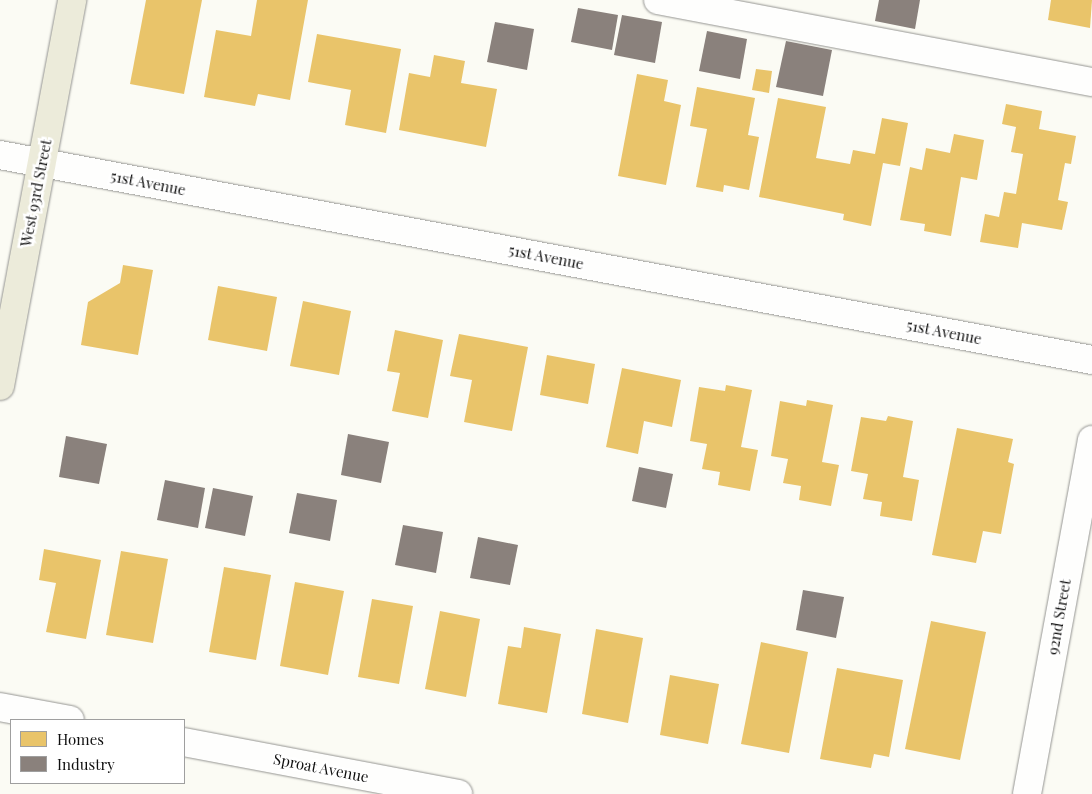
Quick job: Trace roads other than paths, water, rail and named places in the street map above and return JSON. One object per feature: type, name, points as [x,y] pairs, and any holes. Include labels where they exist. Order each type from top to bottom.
[{"type":"main road","name":"West 93rd Street","points":[[0,386],[72,0]]},
{"type":"street","points":[[658,0],[1092,82]]},
{"type":"street","name":"51st Avenue","points":[[0,155],[1092,360]]},
{"type":"street","name":"92nd Street","points":[[1026,794],[1092,440]]},
{"type":"street","points":[[0,707],[65,719]]},
{"type":"street","name":"Sproat Avenue","points":[[185,742],[458,794]]}]
